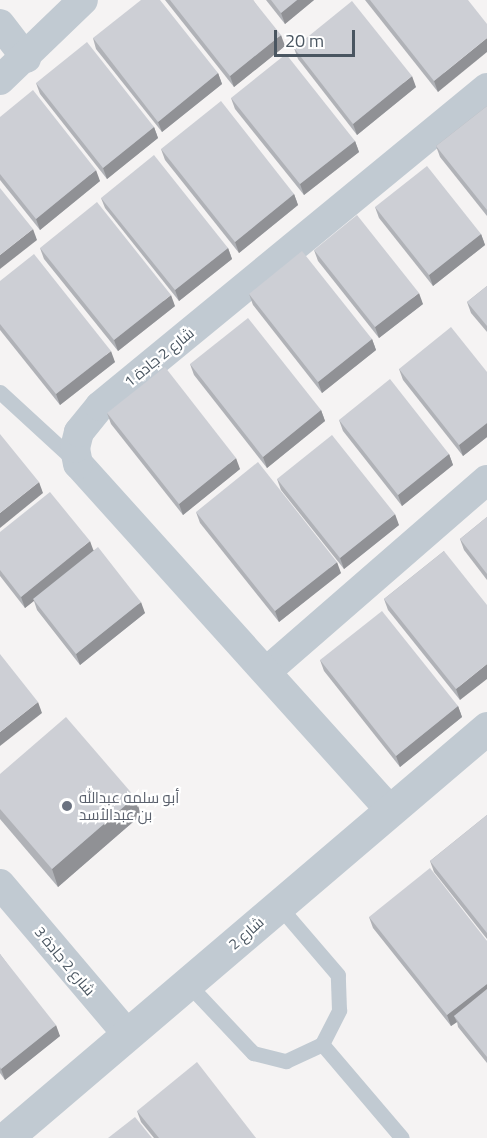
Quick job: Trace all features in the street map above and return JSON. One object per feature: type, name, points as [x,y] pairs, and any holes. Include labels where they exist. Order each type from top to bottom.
[{"type":"street","points":[[0,80],[26,58],[83,0]]},
{"type":"street","points":[[0,24],[26,58]]},
{"type":"street","name":"شارع 2 جادة 1","points":[[78,464],[75,448],[79,432],[100,406],[487,88]]},
{"type":"street","points":[[78,464],[389,809]]},
{"type":"street","points":[[267,671],[487,480]]},
{"type":"street","name":"شارع 2","points":[[6,1138],[389,809],[487,728]]},
{"type":"street","name":"شارع 2 جادة 3","points":[[1,888],[127,1034]]},
{"type":"lane","points":[[0,392],[78,464]]},
{"type":"lane","points":[[188,984],[253,1053],[286,1061],[322,1044],[339,1010],[338,975],[278,905]]},
{"type":"lane","points":[[322,1044],[402,1138]]},
{"type":"building","points":[[141,0],[160,0],[218,73],[158,122],[93,38]]},
{"type":"building","points":[[170,0],[253,0],[281,35],[230,76]]},
{"type":"building","points":[[271,0],[297,0],[281,13]]},
{"type":"building","points":[[370,0],[468,0],[487,24],[487,38],[434,81]]},
{"type":"building","points":[[352,1],[412,76],[353,124],[294,48]]},
{"type":"building","points":[[87,42],[154,127],[103,168],[36,83]]},
{"type":"building","points":[[286,54],[355,141],[300,184],[231,98]]},
{"type":"building","points":[[33,90],[96,170],[36,219],[0,174],[0,117]]},
{"type":"building","points":[[221,101],[294,194],[235,242],[161,149]]},
{"type":"building","points":[[487,106],[487,210],[436,146]]},
{"type":"building","points":[[154,155],[228,248],[175,290],[101,198]]},
{"type":"building","points":[[427,166],[481,234],[429,275],[375,207]]},
{"type":"building","points":[[0,188],[33,229],[0,255]]},
{"type":"building","points":[[97,202],[171,295],[114,340],[40,248]]},
{"type":"building","points":[[357,215],[419,293],[375,327],[314,250]]},
{"type":"building","points":[[302,251],[372,339],[318,382],[249,294]]},
{"type":"building","points":[[34,254],[111,351],[56,394],[0,324],[0,281]]},
{"type":"building","points":[[487,286],[487,326],[467,302]]},
{"type":"building","points":[[248,318],[321,410],[263,457],[190,364]]},
{"type":"building","points":[[451,327],[487,372],[487,423],[459,445],[399,369]]},
{"type":"building","points":[[165,367],[236,458],[179,504],[107,413]]},
{"type":"building","points":[[390,379],[449,454],[398,495],[339,420]]},
{"type":"building","points":[[0,434],[39,482],[0,513]]},
{"type":"building","points":[[332,435],[395,514],[340,558],[277,479]]},
{"type":"building","points":[[258,462],[337,562],[275,611],[196,512]]},
{"type":"building","points":[[50,492],[90,541],[21,597],[0,570],[0,532]]},
{"type":"building","points":[[487,517],[487,574],[460,539]]},
{"type":"building","points":[[98,547],[141,602],[76,654],[33,599]]},
{"type":"building","points":[[444,551],[487,605],[487,664],[456,689],[384,599]]},
{"type":"building","points":[[382,611],[458,706],[396,756],[320,660]]},
{"type":"building","points":[[0,654],[38,702],[0,732]]},
{"type":"building","name":"أبو سلمه عبدالله بن عبدالأسد","points":[[66,717],[135,797],[52,869],[0,809],[0,774]]},
{"type":"building","points":[[487,815],[487,933],[430,861]]},
{"type":"building","points":[[430,868],[487,941],[487,984],[447,1015],[369,917]]},
{"type":"building","points":[[0,954],[56,1025],[1,1069],[0,1067]]},
{"type":"building","points":[[487,989],[487,1057],[454,1016]]},
{"type":"building","points":[[197,1062],[256,1138],[159,1138],[137,1111]]},
{"type":"building","points":[[135,1117],[152,1138],[108,1138]]},
{"type":"place","name":"أبو سلمه عبدالله بن عبدالأسد","points":[[67,806]]}]
